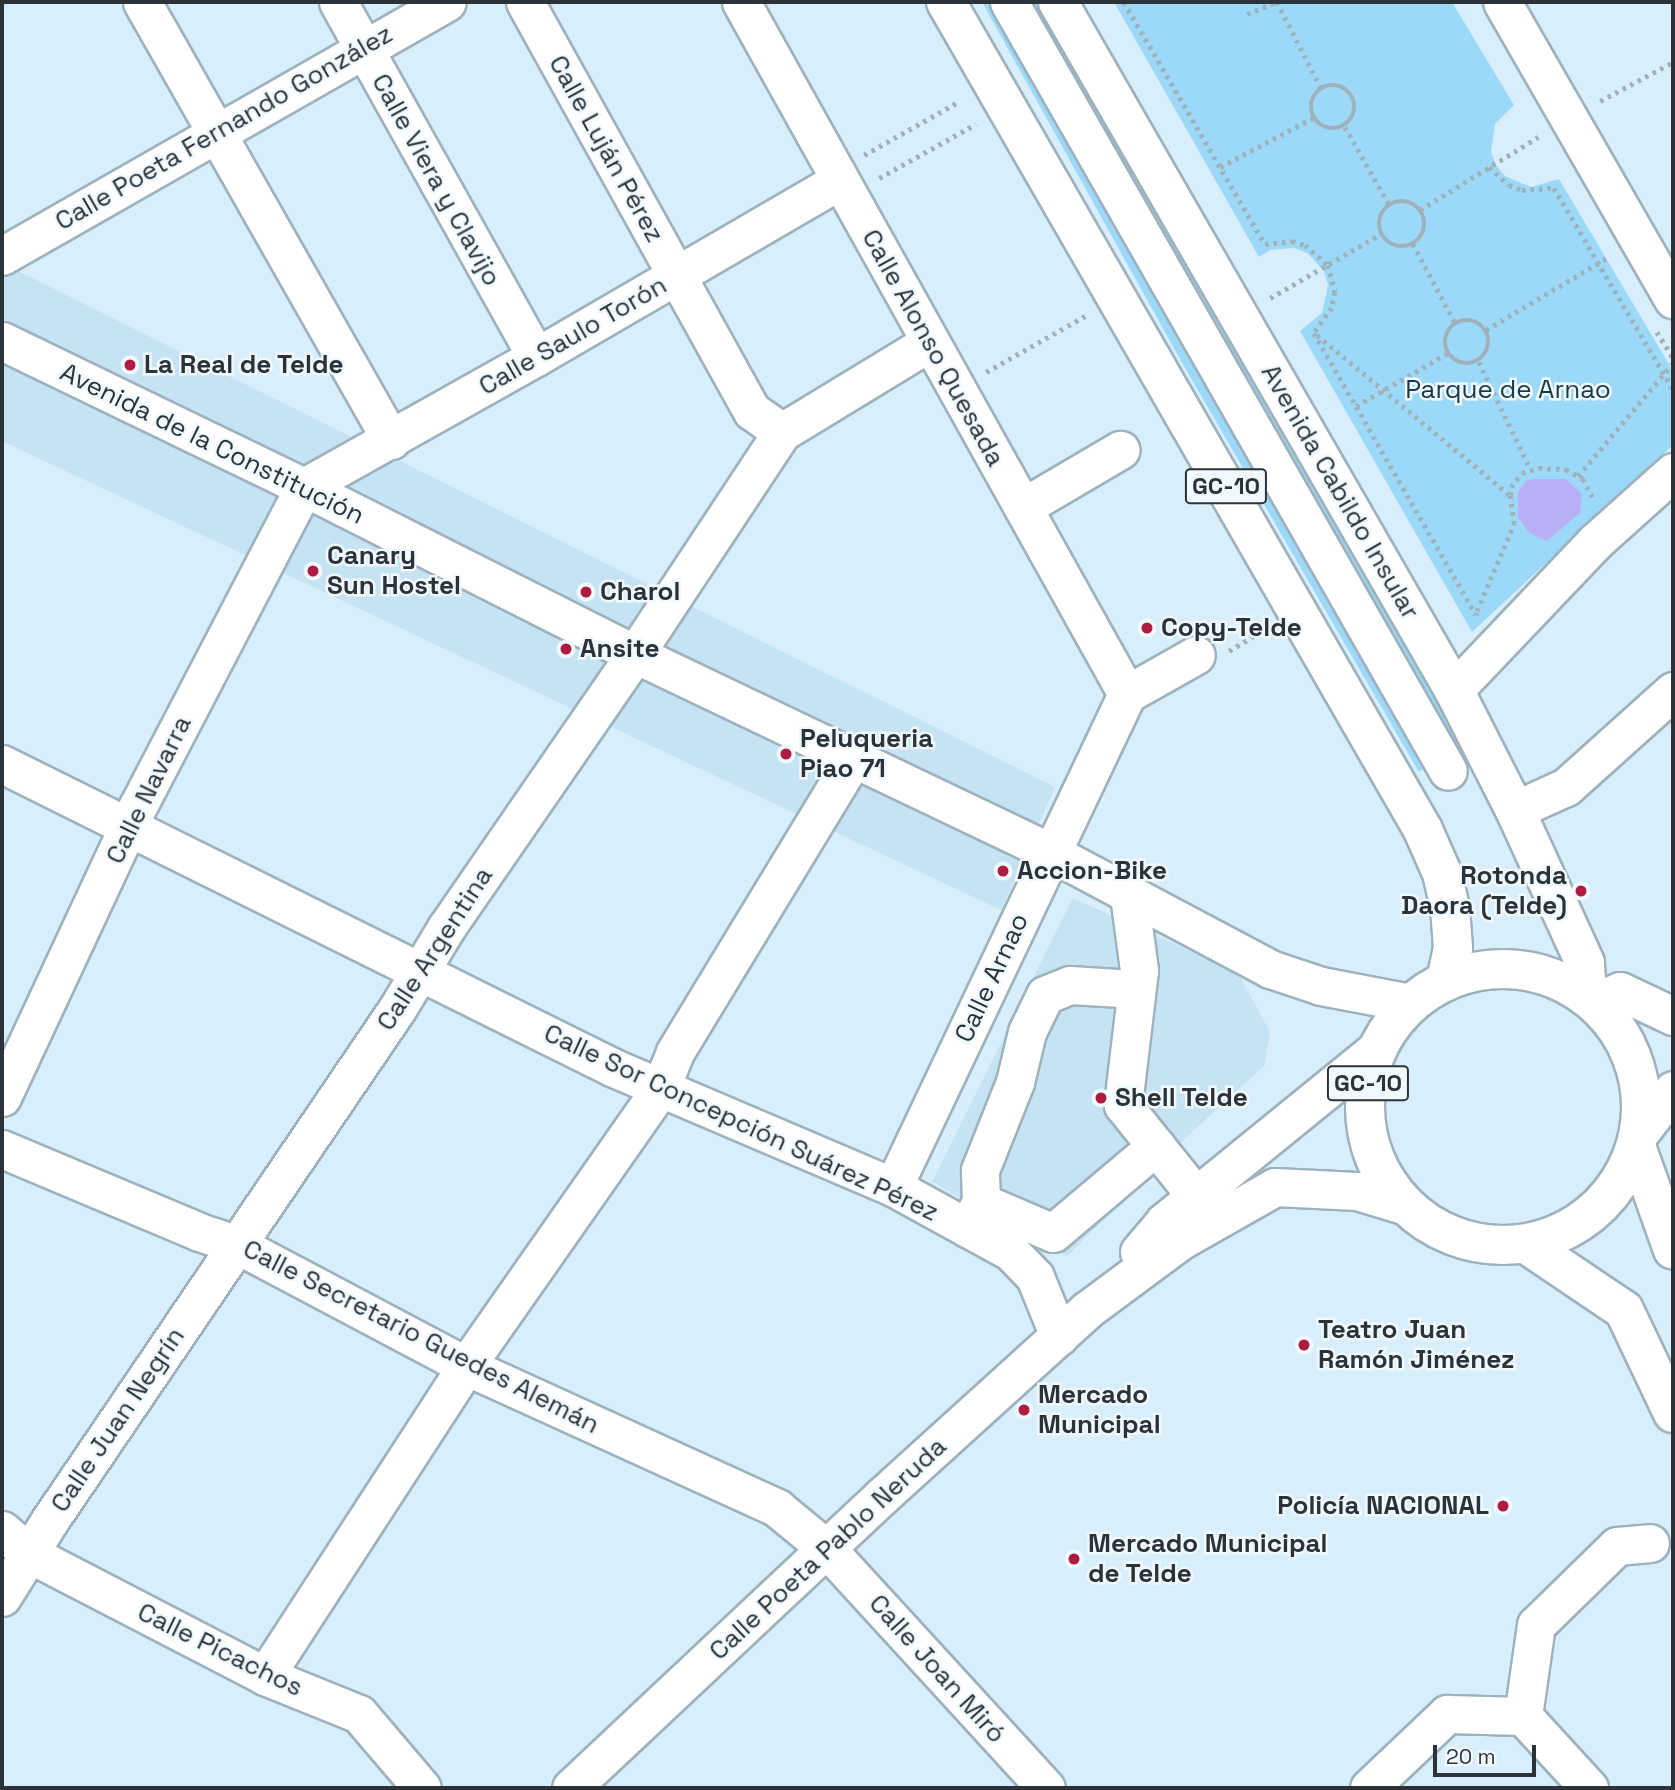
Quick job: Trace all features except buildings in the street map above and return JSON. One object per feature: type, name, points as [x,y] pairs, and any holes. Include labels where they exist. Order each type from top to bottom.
[{"type":"main road","name":"GC-10","points":[[946,2],[1423,830],[1442,873],[1450,908],[1453,948],[1446,979]]},
{"type":"main road","name":"Avenida Cabildo Insular","points":[[1058,2],[1454,690],[1515,810],[1585,963],[1590,999]]},
{"type":"main road","name":"GC-10","points":[[1482,969],[1519,969],[1555,978],[1590,999],[1616,1027],[1635,1064],[1642,1105],[1637,1140],[1620,1181],[1595,1211],[1563,1233],[1526,1244],[1483,1244],[1442,1231],[1407,1206],[1381,1172],[1367,1133],[1366,1091],[1376,1050],[1391,1024],[1411,1003],[1446,979],[1482,969]]},
{"type":"main road","name":"GC-10","points":[[1637,1140],[1673,1251]]},
{"type":"main road","points":[[1526,1244],[1623,1310],[1673,1413]]},
{"type":"street","points":[[142,2],[391,439]]},
{"type":"street","name":"Calle Viera y Clavijo","points":[[338,2],[361,49],[536,358]]},
{"type":"street","name":"Calle Poeta Fernando González","points":[[2,256],[447,2]]},
{"type":"street","name":"Calle Luján Pérez","points":[[525,2],[752,411],[782,432]]},
{"type":"street","name":"Calle Alonso Quesada","points":[[741,2],[851,168],[930,342],[1128,694]]},
{"type":"street","points":[[1009,2],[1448,771]]},
{"type":"street","points":[[1502,2],[1673,299]]},
{"type":"street","name":"Calle Saulo Torón","points":[[304,487],[536,358],[851,168]]},
{"type":"street","name":"Avenida de la Constitución","points":[[2,341],[304,487],[635,654],[1052,853],[1270,969],[1321,986],[1411,1003]]},
{"type":"street","points":[[782,432],[930,342]]},
{"type":"street","name":"Calle Argentina","points":[[236,1244],[390,1020],[419,972],[782,432]]},
{"type":"street","points":[[1023,507],[1120,450]]},
{"type":"street","points":[[1454,690],[1595,542],[1673,472]]},
{"type":"street","name":"Calle Navarra","points":[[2,1097],[130,825],[304,487]]},
{"type":"street","points":[[1128,694],[1196,656]]},
{"type":"street","points":[[1515,810],[1566,787],[1673,691]]},
{"type":"street","name":"Calle Arnao","points":[[893,1187],[1128,694]]},
{"type":"street","points":[[265,1676],[466,1366],[661,1087],[676,1052],[853,758]]},
{"type":"street","name":"Calle Sor Concepción Suárez Pérez","points":[[2,764],[130,825],[614,1068],[893,1187],[974,1215],[1035,1277],[1059,1336]]},
{"type":"street","points":[[1129,895],[1138,979],[1123,1105],[1196,1196]]},
{"type":"street","points":[[1138,979],[1158,945],[1183,924]]},
{"type":"street","points":[[1138,979],[1070,985],[1045,995],[1027,1032],[1015,1082],[980,1170],[974,1215],[1054,1233],[1157,1146]]},
{"type":"street","points":[[1590,999],[1620,991],[1673,1016]]},
{"type":"street","name":"Calle Poeta Pablo Neruda","points":[[571,1788],[1087,1310],[1164,1222],[1376,1050]]},
{"type":"street","points":[[1637,1140],[1673,1090]]},
{"type":"street","name":"Calle Secretario Guedes Alemán","points":[[2,1149],[199,1233],[236,1244],[466,1366],[778,1508],[827,1549]]},
{"type":"street","name":"Calle Poeta Pablo Neruda","points":[[1087,1310],[1180,1241],[1275,1187],[1357,1191],[1407,1206]]},
{"type":"street","name":"Calle Juan Negrín","points":[[2,1597],[15,1542],[236,1244]]},
{"type":"street","name":"Calle Picachos","points":[[15,1542],[265,1676],[359,1714],[422,1788]]},
{"type":"street","points":[[1523,1716],[1536,1625],[1617,1546],[1650,1543]]},
{"type":"street","name":"Calle Joan Miró","points":[[827,1549],[1035,1785]]},
{"type":"street","points":[[1368,1788],[1447,1714],[1523,1716],[1589,1788]]},
{"type":"path","points":[[1124,2],[1265,244],[1292,241],[1305,245],[1328,265],[1335,292],[1332,308],[1314,332]]},
{"type":"path","points":[[1256,2],[1259,11]]},
{"type":"path","points":[[1247,14],[1276,2],[1321,88]]},
{"type":"path","points":[[1330,85],[1349,91],[1355,110],[1352,120],[1345,127],[1327,130],[1313,118],[1311,102],[1321,88],[1330,85]]},
{"type":"path","points":[[851,168],[969,96]]},
{"type":"path","points":[[1220,167],[1313,118]]},
{"type":"path","points":[[876,179],[982,120]]},
{"type":"path","points":[[1345,127],[1389,204]]},
{"type":"path","points":[[1489,167],[1509,185],[1522,190],[1538,192],[1554,188],[1673,389]]},
{"type":"path","points":[[1406,201],[1420,210],[1424,229],[1413,244],[1395,246],[1381,234],[1379,218],[1389,204],[1406,201]]},
{"type":"path","points":[[1239,316],[1381,234]]},
{"type":"path","points":[[1413,244],[1455,323]]},
{"type":"path","points":[[1486,330],[1611,256]]},
{"type":"path","points":[[956,389],[1089,314]]},
{"type":"path","points":[[1472,320],[1486,330],[1489,347],[1479,362],[1462,364],[1447,353],[1445,337],[1455,323],[1472,320]]},
{"type":"path","points":[[1314,332],[1510,495]]},
{"type":"path","points":[[1314,332],[1476,615]]},
{"type":"path","points":[[1356,406],[1447,353]]},
{"type":"path","points":[[1479,362],[1530,468]]},
{"type":"path","points":[[1578,476],[1673,363]]},
{"type":"path","points":[[1476,615],[1514,524],[1510,495],[1516,479],[1530,468],[1566,469],[1578,476],[1588,487],[1596,506]]},
{"type":"path","points":[[1476,615],[1486,606]]},
{"type":"path","points":[[1246,641],[1268,628]]},
{"type":"shaded area","points":[[2,263],[1055,787],[1001,910],[2,441]]},
{"type":"shaded area","points":[[1566,479],[1582,494],[1580,513],[1547,541],[1529,533],[1518,517],[1518,492],[1526,481]]},
{"type":"shaded area","name":"Shell Telde","points":[[1073,898],[1238,973],[1270,1032],[1264,1066],[1194,1130],[1067,1256],[932,1182]]},
{"type":"green space","points":[[982,2],[1038,2],[1463,735],[1419,772],[1181,361]]},
{"type":"green space","name":"Parque de Arnao","points":[[1114,2],[1452,2],[1514,105],[1495,124],[1491,152],[1496,165],[1505,176],[1531,187],[1559,179],[1673,371],[1673,445],[1472,632],[1300,331],[1322,313],[1328,285],[1324,271],[1307,253],[1294,248],[1270,250],[1259,257]]},
{"type":"place","name":"La Real de Telde","points":[[130,365]]},
{"type":"place","name":"Canary Sun Hostel","points":[[313,571]]},
{"type":"place","name":"Charol","points":[[586,592]]},
{"type":"place","name":"Copy-Telde","points":[[1147,628]]},
{"type":"place","name":"Ansite","points":[[566,649]]},
{"type":"place","name":"Peluqueria Piao 71","points":[[786,754]]},
{"type":"place","name":"Accion-Bike","points":[[1003,871]]},
{"type":"place","name":"Rotonda Daora (Telde)","points":[[1581,891]]},
{"type":"place","name":"Shell Telde","points":[[1101,1098]]},
{"type":"place","name":"Teatro Juan Ramón Jiménez","points":[[1304,1345]]},
{"type":"place","name":"Mercado Municipal","points":[[1024,1410]]},
{"type":"place","name":"Policía NACIONAL","points":[[1503,1506]]},
{"type":"place","name":"Mercado Municipal de Telde","points":[[1074,1559]]}]
